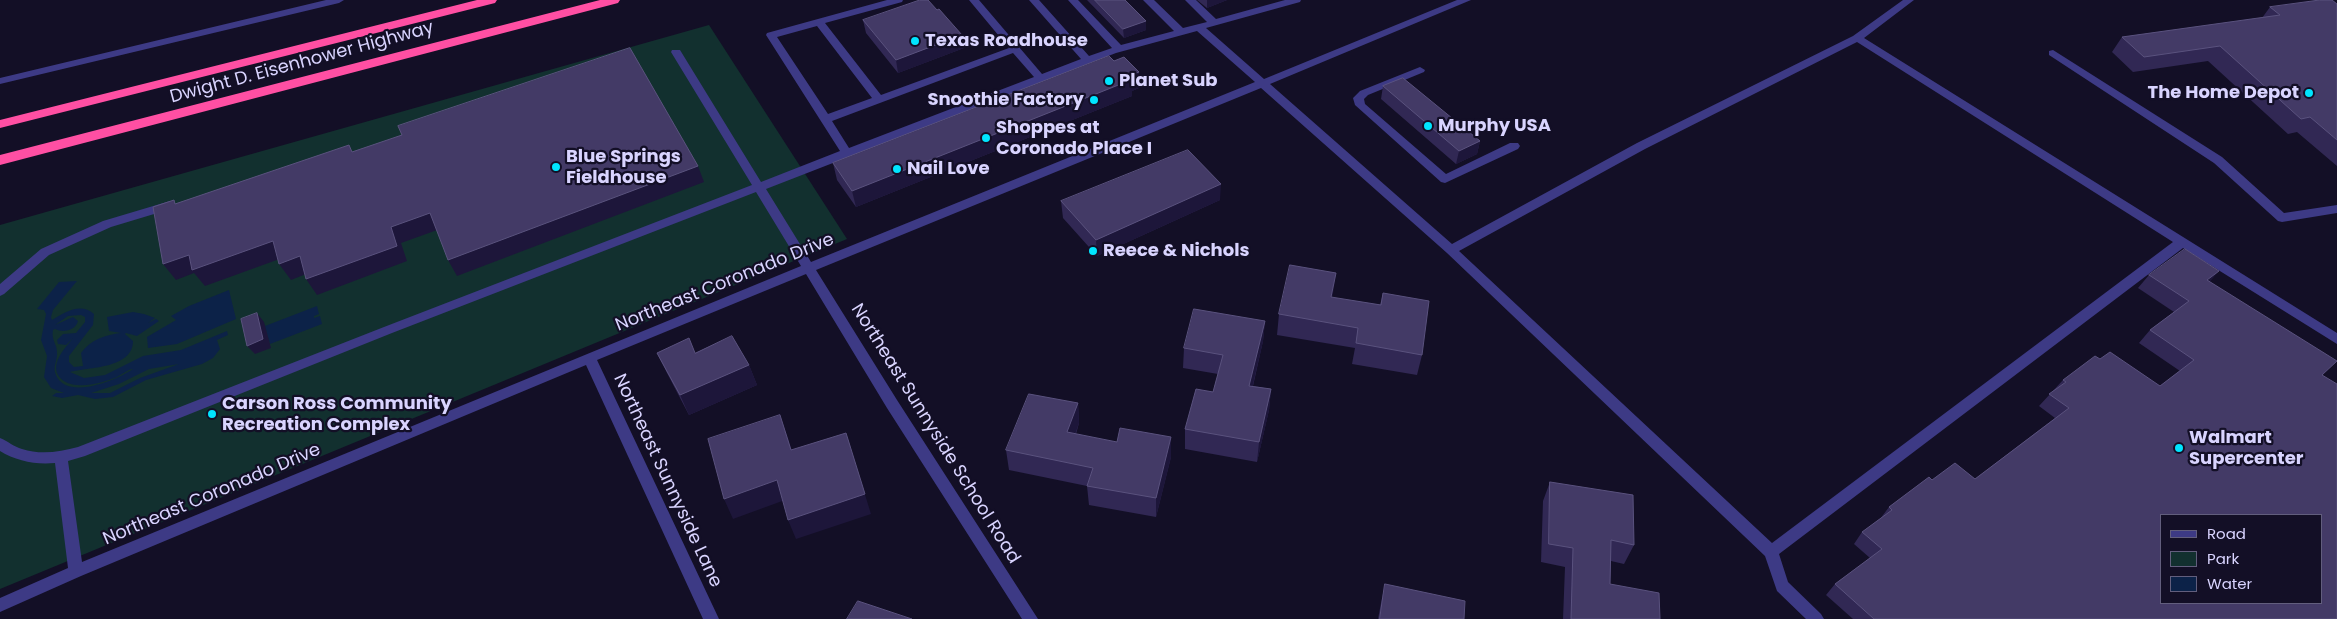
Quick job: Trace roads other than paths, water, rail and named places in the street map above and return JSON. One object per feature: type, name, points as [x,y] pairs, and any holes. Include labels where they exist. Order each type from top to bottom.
[{"type":"highway","name":"Dwight D. Eisenhower Highway","points":[[0,124],[492,0]]},
{"type":"highway","name":"Dwight D. Eisenhower Highway","points":[[0,160],[614,0]]},
{"type":"street","points":[[0,81],[339,0]]},
{"type":"street","points":[[847,153],[771,35],[898,0]]},
{"type":"street","points":[[974,0],[1040,78]]},
{"type":"street","points":[[1034,0],[1087,60]]},
{"type":"street","points":[[1073,0],[1119,49]]},
{"type":"street","points":[[1148,0],[1181,32]]},
{"type":"street","points":[[1190,0],[1214,23]]},
{"type":"street","points":[[0,444],[7,449],[37,459],[60,458],[129,434],[379,333],[1087,60],[1119,49],[1214,23],[1274,3],[1296,0]]},
{"type":"street","name":"Northeast Coronado Drive","points":[[0,605],[76,571],[589,358],[1466,0]]},
{"type":"street","points":[[1451,250],[1642,146],[1857,38],[1909,0]]},
{"type":"street","points":[[819,22],[878,99]]},
{"type":"street","points":[[1199,27],[1261,84],[1451,250],[1771,552],[1782,586],[1816,619]]},
{"type":"street","points":[[1857,38],[2337,339]]},
{"type":"street","points":[[826,119],[1015,49]]},
{"type":"street","name":"Northeast Sunnyside School Road","points":[[676,52],[892,404],[1030,619]]},
{"type":"street","points":[[2053,53],[2218,160],[2282,218],[2337,209]]},
{"type":"street","points":[[1420,70],[1364,93],[1358,98],[1360,105],[1445,179],[1514,146]]},
{"type":"street","points":[[0,292],[45,252],[107,224],[181,202]]},
{"type":"street","points":[[1771,552],[2182,242]]},
{"type":"street","name":"Northeast Sunnyside Lane","points":[[589,358],[711,619]]},
{"type":"street","points":[[60,458],[76,571]]},
{"type":"water","points":[[77,281],[53,310],[52,320],[68,311],[78,309],[89,310],[94,314],[93,325],[69,356],[69,362],[74,367],[83,366],[81,353],[89,344],[104,337],[121,333],[109,331],[107,317],[133,312],[155,318],[148,323],[156,319],[159,321],[137,336],[125,334],[133,341],[131,350],[126,357],[118,362],[70,372],[84,378],[105,375],[143,356],[181,350],[227,331],[228,335],[217,340],[220,349],[213,358],[202,364],[146,380],[113,397],[95,399],[78,395],[62,398],[52,396],[56,393],[64,393],[51,388],[44,377],[47,356],[41,340],[46,314],[44,310],[37,309],[59,282]],"holes":[[[81,315],[85,317],[85,322],[76,333],[63,334],[57,340],[58,344],[66,345],[73,338],[60,355],[56,365],[58,375],[70,384],[86,385],[117,377],[133,369],[126,373],[105,383],[93,386],[70,387],[62,383],[55,372],[57,352],[53,330],[65,331],[72,329],[78,321],[73,317],[55,325],[68,316]],[[179,364],[140,378],[110,393],[91,393],[119,384],[149,369]]]},
{"type":"water","points":[[229,290],[236,319],[177,344],[148,348],[147,337],[176,320],[171,316],[189,306]]},
{"type":"water","points":[[317,306],[319,314],[314,316],[314,318],[320,316],[322,324],[270,344],[265,326]]},
{"type":"place","name":"Texas Roadhouse","points":[[915,41]]},
{"type":"place","name":"Planet Sub","points":[[1109,81]]},
{"type":"place","name":"The Home Depot","points":[[2309,93]]},
{"type":"place","name":"Snoothie Factory","points":[[1094,100]]},
{"type":"place","name":"Murphy USA","points":[[1428,126]]},
{"type":"place","name":"Shoppes at Coronado Place I","points":[[986,138]]},
{"type":"place","name":"Blue Springs Fieldhouse","points":[[556,167]]},
{"type":"place","name":"Nail Love","points":[[897,169]]},
{"type":"place","name":"Reece & Nichols","points":[[1093,251]]},
{"type":"place","name":"Carson Ross Community Recreation Complex","points":[[212,414]]},
{"type":"place","name":"Walmart Supercenter","points":[[2179,448]]}]
